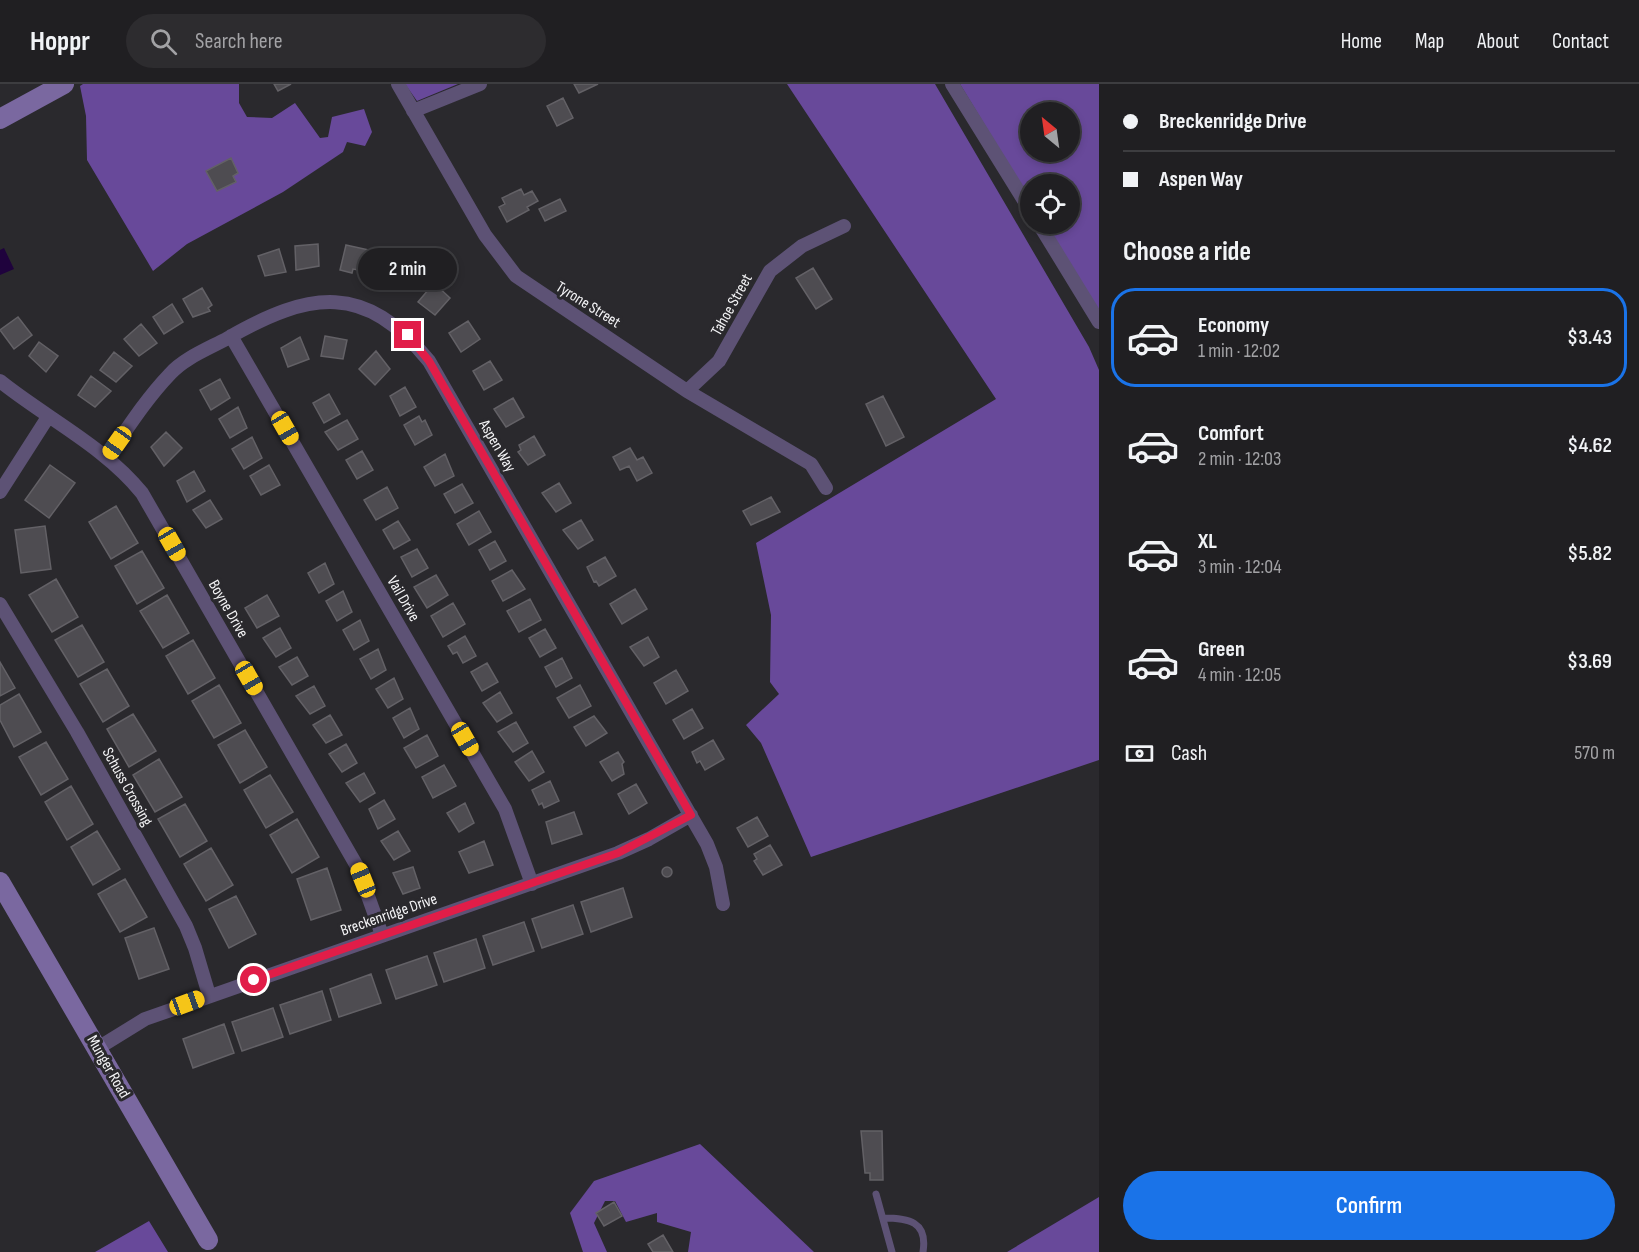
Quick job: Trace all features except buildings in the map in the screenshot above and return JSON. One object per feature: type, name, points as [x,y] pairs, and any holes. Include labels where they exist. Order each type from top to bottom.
[{"type":"street","points":[[0,119],[64,84]]},
{"type":"street","name":"Tyrone Street","points":[[398,84],[485,235],[516,276],[687,391],[811,464],[826,488]]},
{"type":"street","points":[[413,111],[480,84]]},
{"type":"street","points":[[952,84],[1020,194]]},
{"type":"street","name":"Tahoe Street","points":[[687,391],[719,361],[770,271],[802,246],[844,226]]},
{"type":"street","points":[[1045,234],[1099,322]]},
{"type":"street","name":"Aspen Way","points":[[107,458],[148,399],[172,371],[275,312],[291,306],[323,302],[365,310],[394,324],[408,335],[429,361],[691,815],[712,853],[723,904]]},
{"type":"street","name":"Vail Drive","points":[[231,336],[502,802],[532,884]]},
{"type":"street","name":"Boyne Drive","points":[[0,381],[107,458],[130,478],[142,493],[358,868],[382,935]]},
{"type":"street","points":[[0,492],[48,417]]},
{"type":"street","name":"Schuss Crossing","points":[[0,604],[77,732],[186,926],[209,995]]},
{"type":"street","name":"Breckenridge Drive","points":[[98,1048],[145,1019],[618,853],[691,815]]},
{"type":"street","name":"Munger Road","points":[[0,882],[212,1246]]},
{"type":"lane","points":[[876,1194],[892,1252]]},
{"type":"lane","points":[[883,1218],[905,1218],[918,1226],[924,1241],[924,1252]]},
{"type":"shaded area","points":[[83,84],[239,84],[239,103],[247,117],[272,118],[295,103],[320,138],[328,137],[332,117],[364,109],[372,132],[365,146],[347,142],[343,152],[283,192],[187,244],[153,271],[87,160],[86,116],[80,86]]},
{"type":"shaded area","points":[[405,84],[458,84],[417,101]]},
{"type":"shaded area","points":[[787,84],[935,84],[1020,229],[1020,234],[1023,234],[1089,347],[1099,370],[1099,760],[811,857],[761,743],[746,725],[779,694],[770,682],[771,615],[756,543],[996,399]]},
{"type":"shaded area","points":[[960,84],[1099,84],[1099,312],[1051,234],[1080,234],[1080,174],[1020,174],[1020,183]]},
{"type":"shaded area","points":[[4,248],[14,269],[0,275],[0,250]]},
{"type":"shaded area","points":[[700,1144],[814,1252],[688,1252],[691,1232],[657,1222],[657,1213],[626,1222],[615,1201],[605,1201],[594,1223],[607,1252],[583,1252],[570,1213],[594,1181]]},
{"type":"shaded area","points":[[1099,1197],[1099,1252],[1007,1252]]},
{"type":"shaded area","points":[[149,1221],[168,1252],[95,1252]]},
{"type":"route","points":[[254,980],[618,853],[649,839],[691,815],[429,361],[408,335]]}]
